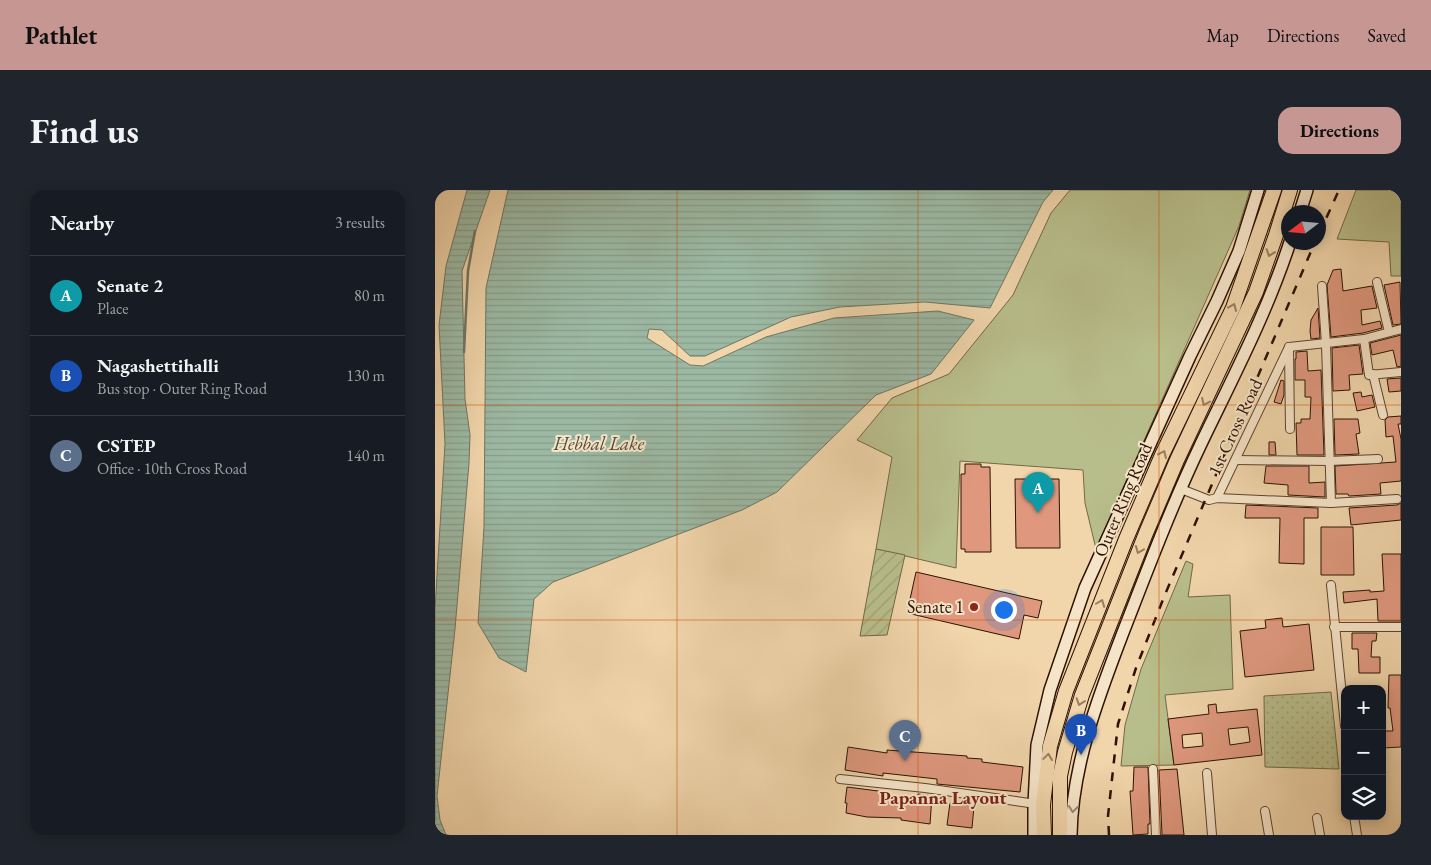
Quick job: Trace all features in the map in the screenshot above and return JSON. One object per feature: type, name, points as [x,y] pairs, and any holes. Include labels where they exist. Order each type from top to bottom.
[{"type":"highway","name":"Outer Ring Road","points":[[1044,835],[1038,805],[1050,746],[1066,691],[1136,515],[1233,308],[1274,190]]},
{"type":"highway","name":"Outer Ring Road","points":[[1060,835],[1060,776],[1065,752],[1082,696],[1177,460],[1256,292],[1290,190]]},
{"type":"street","points":[[1034,835],[1038,805],[1037,745],[1050,690],[1085,588],[1239,251],[1258,190]]},
{"type":"street","points":[[1302,205],[1307,190]]},
{"type":"street","points":[[1071,835],[1077,775],[1090,726],[1111,663],[1181,489],[1257,329],[1287,250]]},
{"type":"street","points":[[1377,282],[1389,332]]},
{"type":"street","points":[[1322,286],[1326,344],[1331,503]]},
{"type":"street","points":[[1290,429],[1289,347],[1364,339],[1401,329]]},
{"type":"street","points":[[1364,339],[1369,375],[1401,372]]},
{"type":"street","name":"1st Cross Road","points":[[1289,347],[1217,498],[1331,503],[1397,499]]},
{"type":"street","points":[[1373,374],[1383,415]]},
{"type":"street","points":[[1236,460],[1329,461],[1378,459]]},
{"type":"street","points":[[1181,489],[1209,500],[1217,498]]},
{"type":"street","points":[[1331,585],[1341,690]]},
{"type":"street","points":[[1334,627],[1401,626]]},
{"type":"street","points":[[1153,769],[1156,835]]},
{"type":"street","points":[[1207,773],[1212,835]]},
{"type":"street","points":[[840,779],[925,788],[1038,805]]},
{"type":"street","points":[[1265,811],[1269,835]]},
{"type":"street","points":[[1317,818],[1320,835]]},
{"type":"street","points":[[1355,820],[1357,835]]},
{"type":"green space","points":[[1070,190],[1250,190],[1239,226],[1096,549],[1085,503],[1083,470],[960,461],[956,568],[876,549],[892,457],[857,440],[892,398],[949,374],[1013,295],[1051,213]]},
{"type":"green space","points":[[1356,190],[1401,190],[1401,276],[1391,276],[1389,242],[1337,239]]},
{"type":"green space","points":[[876,549],[905,555],[887,635],[860,636]]},
{"type":"green space","points":[[1186,561],[1193,564],[1188,597],[1230,595],[1233,689],[1165,695],[1174,765],[1121,766],[1125,725],[1141,669]]},
{"type":"green space","points":[[1331,692],[1339,769],[1265,767],[1264,696]]},
{"type":"water","points":[[467,190],[490,190],[462,271],[465,399],[470,435],[469,463],[455,629],[437,796],[440,820],[446,835],[435,835],[435,609],[445,444],[439,325],[446,266]]},
{"type":"water","name":"Hebbal Lake","points":[[508,190],[1053,190],[1043,202],[990,308],[925,302],[840,307],[791,317],[705,356],[690,356],[662,330],[649,329],[647,338],[690,365],[703,366],[766,337],[834,318],[938,311],[974,320],[931,374],[876,395],[777,492],[742,510],[553,582],[534,599],[526,672],[499,658],[478,623],[484,527],[486,288]]},
{"type":"building","points":[[1341,269],[1343,291],[1372,286],[1377,308],[1361,310],[1362,325],[1380,321],[1382,328],[1363,333],[1331,337],[1327,285],[1333,270]]},
{"type":"building","points":[[1400,282],[1401,324],[1393,325],[1384,285]]},
{"type":"building","points":[[1318,308],[1320,338],[1311,339],[1311,320]]},
{"type":"building","points":[[1401,335],[1401,366],[1397,367],[1393,350],[1372,355],[1370,343]]},
{"type":"building","points":[[1359,345],[1363,374],[1349,375],[1350,390],[1333,391],[1332,348]]},
{"type":"building","points":[[1307,351],[1308,371],[1321,370],[1324,455],[1297,455],[1296,423],[1301,423],[1301,419],[1310,419],[1311,397],[1305,397],[1305,380],[1295,380],[1295,359],[1296,352]]},
{"type":"building","points":[[1401,378],[1401,391],[1389,392],[1387,379]]},
{"type":"building","points":[[1281,380],[1284,381],[1284,395],[1281,404],[1274,402]]},
{"type":"building","points":[[1361,392],[1362,397],[1372,395],[1375,407],[1357,411],[1353,393]]},
{"type":"building","points":[[1401,416],[1401,424],[1398,424],[1401,439],[1401,481],[1380,483],[1381,494],[1349,496],[1348,494],[1336,494],[1335,466],[1396,462],[1393,436],[1386,437],[1385,420],[1388,417]]},
{"type":"building","points":[[1334,419],[1358,419],[1360,433],[1356,434],[1359,454],[1335,455]]},
{"type":"building","points":[[1269,442],[1275,442],[1276,455],[1269,455]]},
{"type":"building","points":[[965,464],[981,464],[981,467],[990,467],[991,552],[965,552],[965,549],[961,549],[961,474],[965,474]]},
{"type":"building","points":[[1266,466],[1309,466],[1309,483],[1325,482],[1325,497],[1288,495],[1288,485],[1264,483]]},
{"type":"building","points":[[1015,479],[1059,479],[1060,548],[1016,548]]},
{"type":"building","points":[[1401,503],[1401,520],[1351,525],[1349,508],[1397,505]]},
{"type":"building","points":[[1246,505],[1318,508],[1318,518],[1304,518],[1304,564],[1279,563],[1280,518],[1245,518]]},
{"type":"building","points":[[1321,527],[1353,527],[1354,575],[1321,575]]},
{"type":"building","points":[[1382,554],[1401,554],[1401,621],[1378,621],[1377,599],[1344,603],[1343,592],[1384,591]]},
{"type":"building","name":"Senate 1","points":[[916,572],[1042,601],[1038,618],[1024,615],[1019,639],[907,613]]},
{"type":"building","points":[[1282,618],[1283,627],[1309,624],[1314,670],[1245,677],[1240,631],[1266,628],[1265,620]]},
{"type":"building","points":[[1352,633],[1377,633],[1376,641],[1372,641],[1371,657],[1380,657],[1380,673],[1359,673],[1358,649],[1352,649]]},
{"type":"building","points":[[1389,675],[1401,675],[1401,747],[1386,748],[1386,731],[1393,731],[1390,708],[1388,708]]},
{"type":"building","points":[[1216,704],[1217,713],[1257,709],[1262,755],[1174,765],[1168,719],[1209,714],[1208,705]],"holes":[[[1248,727],[1250,742],[1230,745],[1228,729]],[[1202,733],[1203,746],[1183,748],[1182,735]]]},
{"type":"building","points":[[848,747],[887,753],[887,750],[967,756],[967,758],[982,759],[982,762],[1023,767],[1020,792],[937,784],[937,779],[883,773],[883,776],[845,770]]},
{"type":"building","points":[[1134,767],[1148,767],[1150,824],[1148,824],[1148,834],[1133,835],[1130,791],[1133,791]]},
{"type":"building","points":[[1177,769],[1184,835],[1162,835],[1159,770]]},
{"type":"building","points":[[847,787],[886,792],[885,795],[918,797],[918,794],[932,796],[930,824],[901,820],[901,818],[867,817],[846,813]]},
{"type":"building","points":[[950,803],[974,806],[972,828],[947,825]]},
{"type":"waterway","points":[[464,352],[468,271],[475,231]]},
{"type":"railway","points":[[1326,219],[1339,190]]},
{"type":"railway","points":[[1109,835],[1108,816],[1118,724],[1136,668],[1164,597],[1312,250]]},
{"type":"place","name":"Senate 2","points":[[1038,513]]},
{"type":"place","name":"Senate 1","points":[[974,607]]},
{"type":"place","name":"Nagashettihalli","points":[[1081,755]]},
{"type":"place","name":"CSTEP","points":[[905,761]]},
{"type":"district","name":"Papanna Layout","points":[[943,797]]}]
